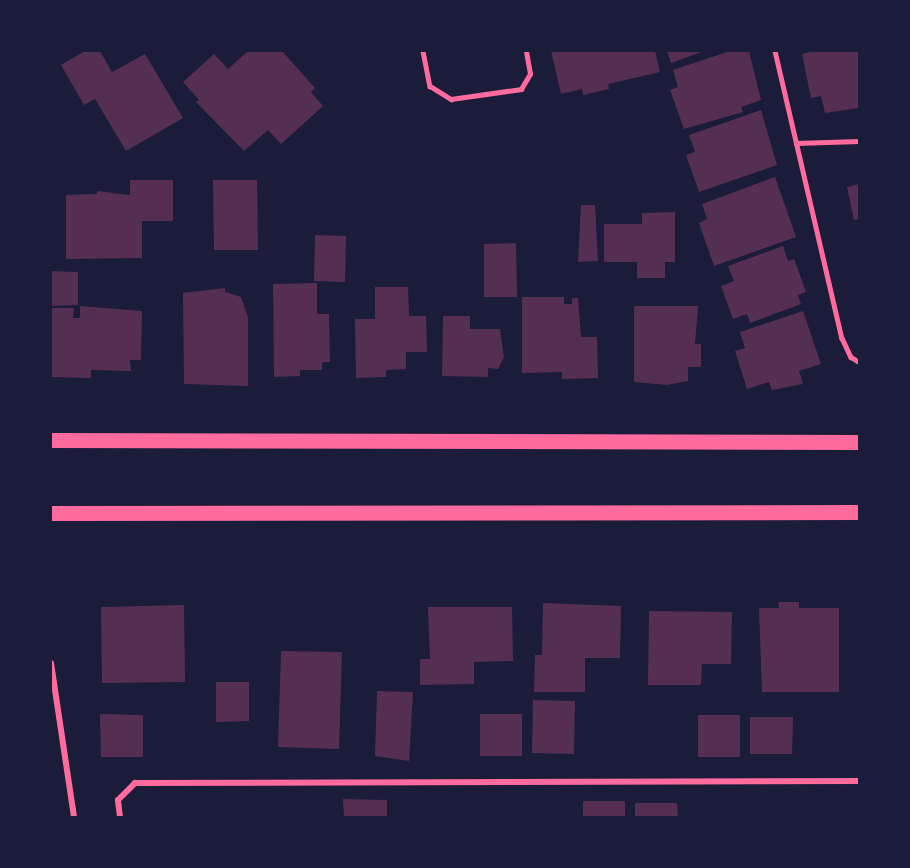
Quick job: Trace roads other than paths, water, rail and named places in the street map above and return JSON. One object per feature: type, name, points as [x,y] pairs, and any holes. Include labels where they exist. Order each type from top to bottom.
[{"type":"main road","points":[[51,440],[859,442]]},
{"type":"main road","points":[[51,513],[859,512]]},
{"type":"street","points":[[51,663],[74,817]]},
{"type":"street","points":[[120,817],[118,800],[135,783],[859,781]]},
{"type":"lane","points":[[423,51],[430,86],[451,99],[521,89],[530,74],[526,51]]},
{"type":"lane","points":[[775,51],[842,338],[851,357],[859,362]]},
{"type":"lane","points":[[796,143],[859,141]]}]
